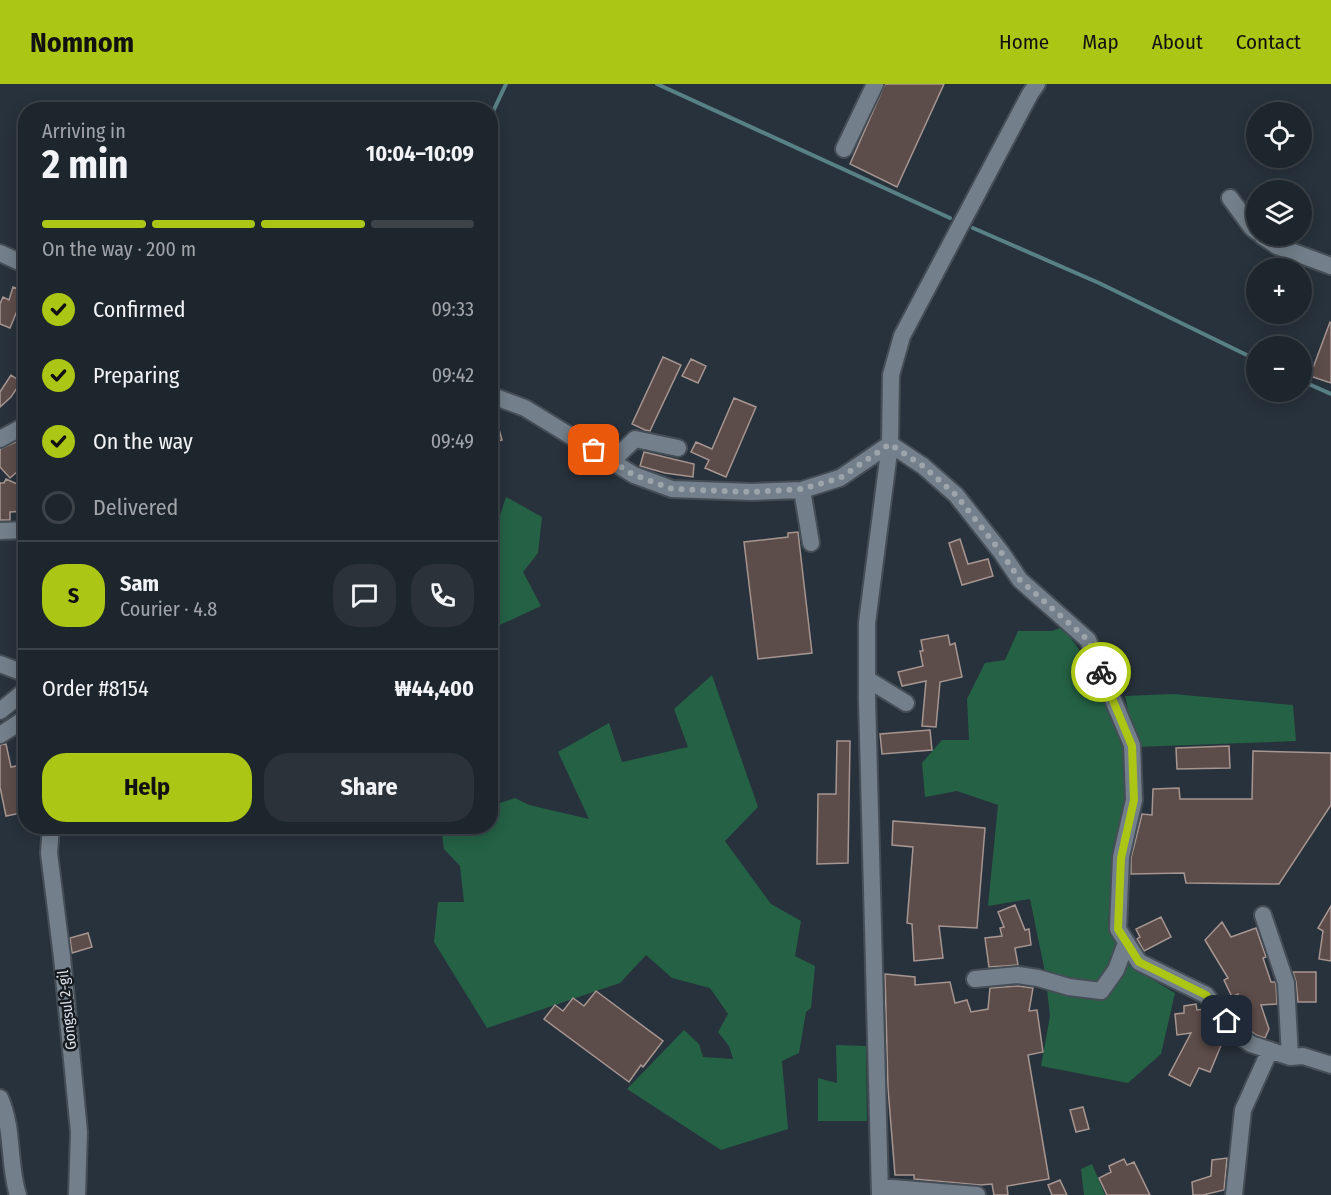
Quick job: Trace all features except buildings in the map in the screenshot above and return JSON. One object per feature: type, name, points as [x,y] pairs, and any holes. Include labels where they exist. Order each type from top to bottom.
[{"type":"street","points":[[844,148],[875,84]]},
{"type":"street","points":[[977,1195],[880,1191],[867,623],[890,444],[891,375],[902,336],[1030,87]]},
{"type":"street","points":[[1230,198],[1246,220]]},
{"type":"street","points":[[1277,246],[1331,266]]},
{"type":"street","points":[[0,253],[18,261]]},
{"type":"street","points":[[498,398],[525,408],[634,475],[672,489],[752,492],[802,489],[840,478],[890,444]]},
{"type":"street","points":[[0,439],[18,429]]},
{"type":"street","points":[[612,461],[635,439],[678,448]]},
{"type":"street","points":[[890,444],[923,466],[956,495],[1020,580],[1088,640],[1132,746],[1134,800],[1121,858],[1118,929],[1139,962],[1206,995],[1237,1034],[1251,1044],[1290,1057],[1303,1056],[1331,1065]]},
{"type":"street","points":[[802,489],[811,543]]},
{"type":"street","points":[[0,531],[18,530]]},
{"type":"street","points":[[0,664],[18,672]]},
{"type":"street","points":[[867,679],[906,703]]},
{"type":"street","points":[[0,711],[18,696]]},
{"type":"street","points":[[0,735],[18,723]]},
{"type":"street","name":"Gongsul 2-gil","points":[[50,834],[49,852],[79,1132],[77,1195]]},
{"type":"street","points":[[1263,915],[1286,982],[1290,1057]]},
{"type":"street","points":[[975,979],[1018,975],[1069,987],[1101,991],[1116,970],[1126,943]]},
{"type":"street","points":[[1234,1195],[1243,1110],[1270,1050]]},
{"type":"street","points":[[0,1098],[12,1145],[18,1195]]},
{"type":"green space","points":[[506,497],[542,517],[538,553],[523,572],[541,606],[498,626],[498,521]]},
{"type":"green space","points":[[1063,627],[1090,665],[1124,751],[1124,803],[1113,861],[1108,925],[1128,965],[1175,993],[1161,1054],[1128,1083],[1041,1066],[1050,1016],[1045,972],[1030,899],[988,906],[998,805],[957,791],[925,797],[922,763],[942,740],[969,740],[967,699],[985,663],[1005,660],[1018,631],[1052,631]]},
{"type":"green space","points":[[712,675],[758,807],[725,841],[771,904],[801,921],[795,956],[815,966],[811,1008],[806,1012],[799,1053],[782,1061],[788,1129],[721,1150],[627,1089],[684,1030],[699,1044],[703,1057],[733,1059],[729,1046],[718,1032],[728,1014],[710,988],[672,978],[646,955],[620,983],[487,1028],[434,942],[438,902],[464,902],[460,866],[444,849],[442,834],[498,834],[498,804],[515,798],[529,805],[589,819],[558,752],[609,723],[622,762],[688,747],[674,709]]},
{"type":"green space","points":[[1173,694],[1293,705],[1296,741],[1136,747],[1125,696]]},
{"type":"green space","points":[[836,1045],[866,1046],[867,1121],[818,1121],[818,1078],[837,1083]]},
{"type":"green space","points":[[1092,1164],[1105,1195],[1084,1195],[1081,1169]]},
{"type":"waterway","points":[[498,102],[506,84]]},
{"type":"waterway","points":[[657,84],[950,218]]},
{"type":"waterway","points":[[973,228],[1099,283],[1246,355]]},
{"type":"waterway","points":[[1312,385],[1331,394]]},
{"type":"way so far","points":[[594,450],[634,475],[672,489],[752,492],[802,489],[840,478],[890,444],[923,466],[956,495],[1020,580],[1088,640],[1101,672]]},
{"type":"route","points":[[1101,672],[1132,746],[1134,800],[1121,858],[1118,929],[1139,962],[1206,995],[1227,1021]]}]
